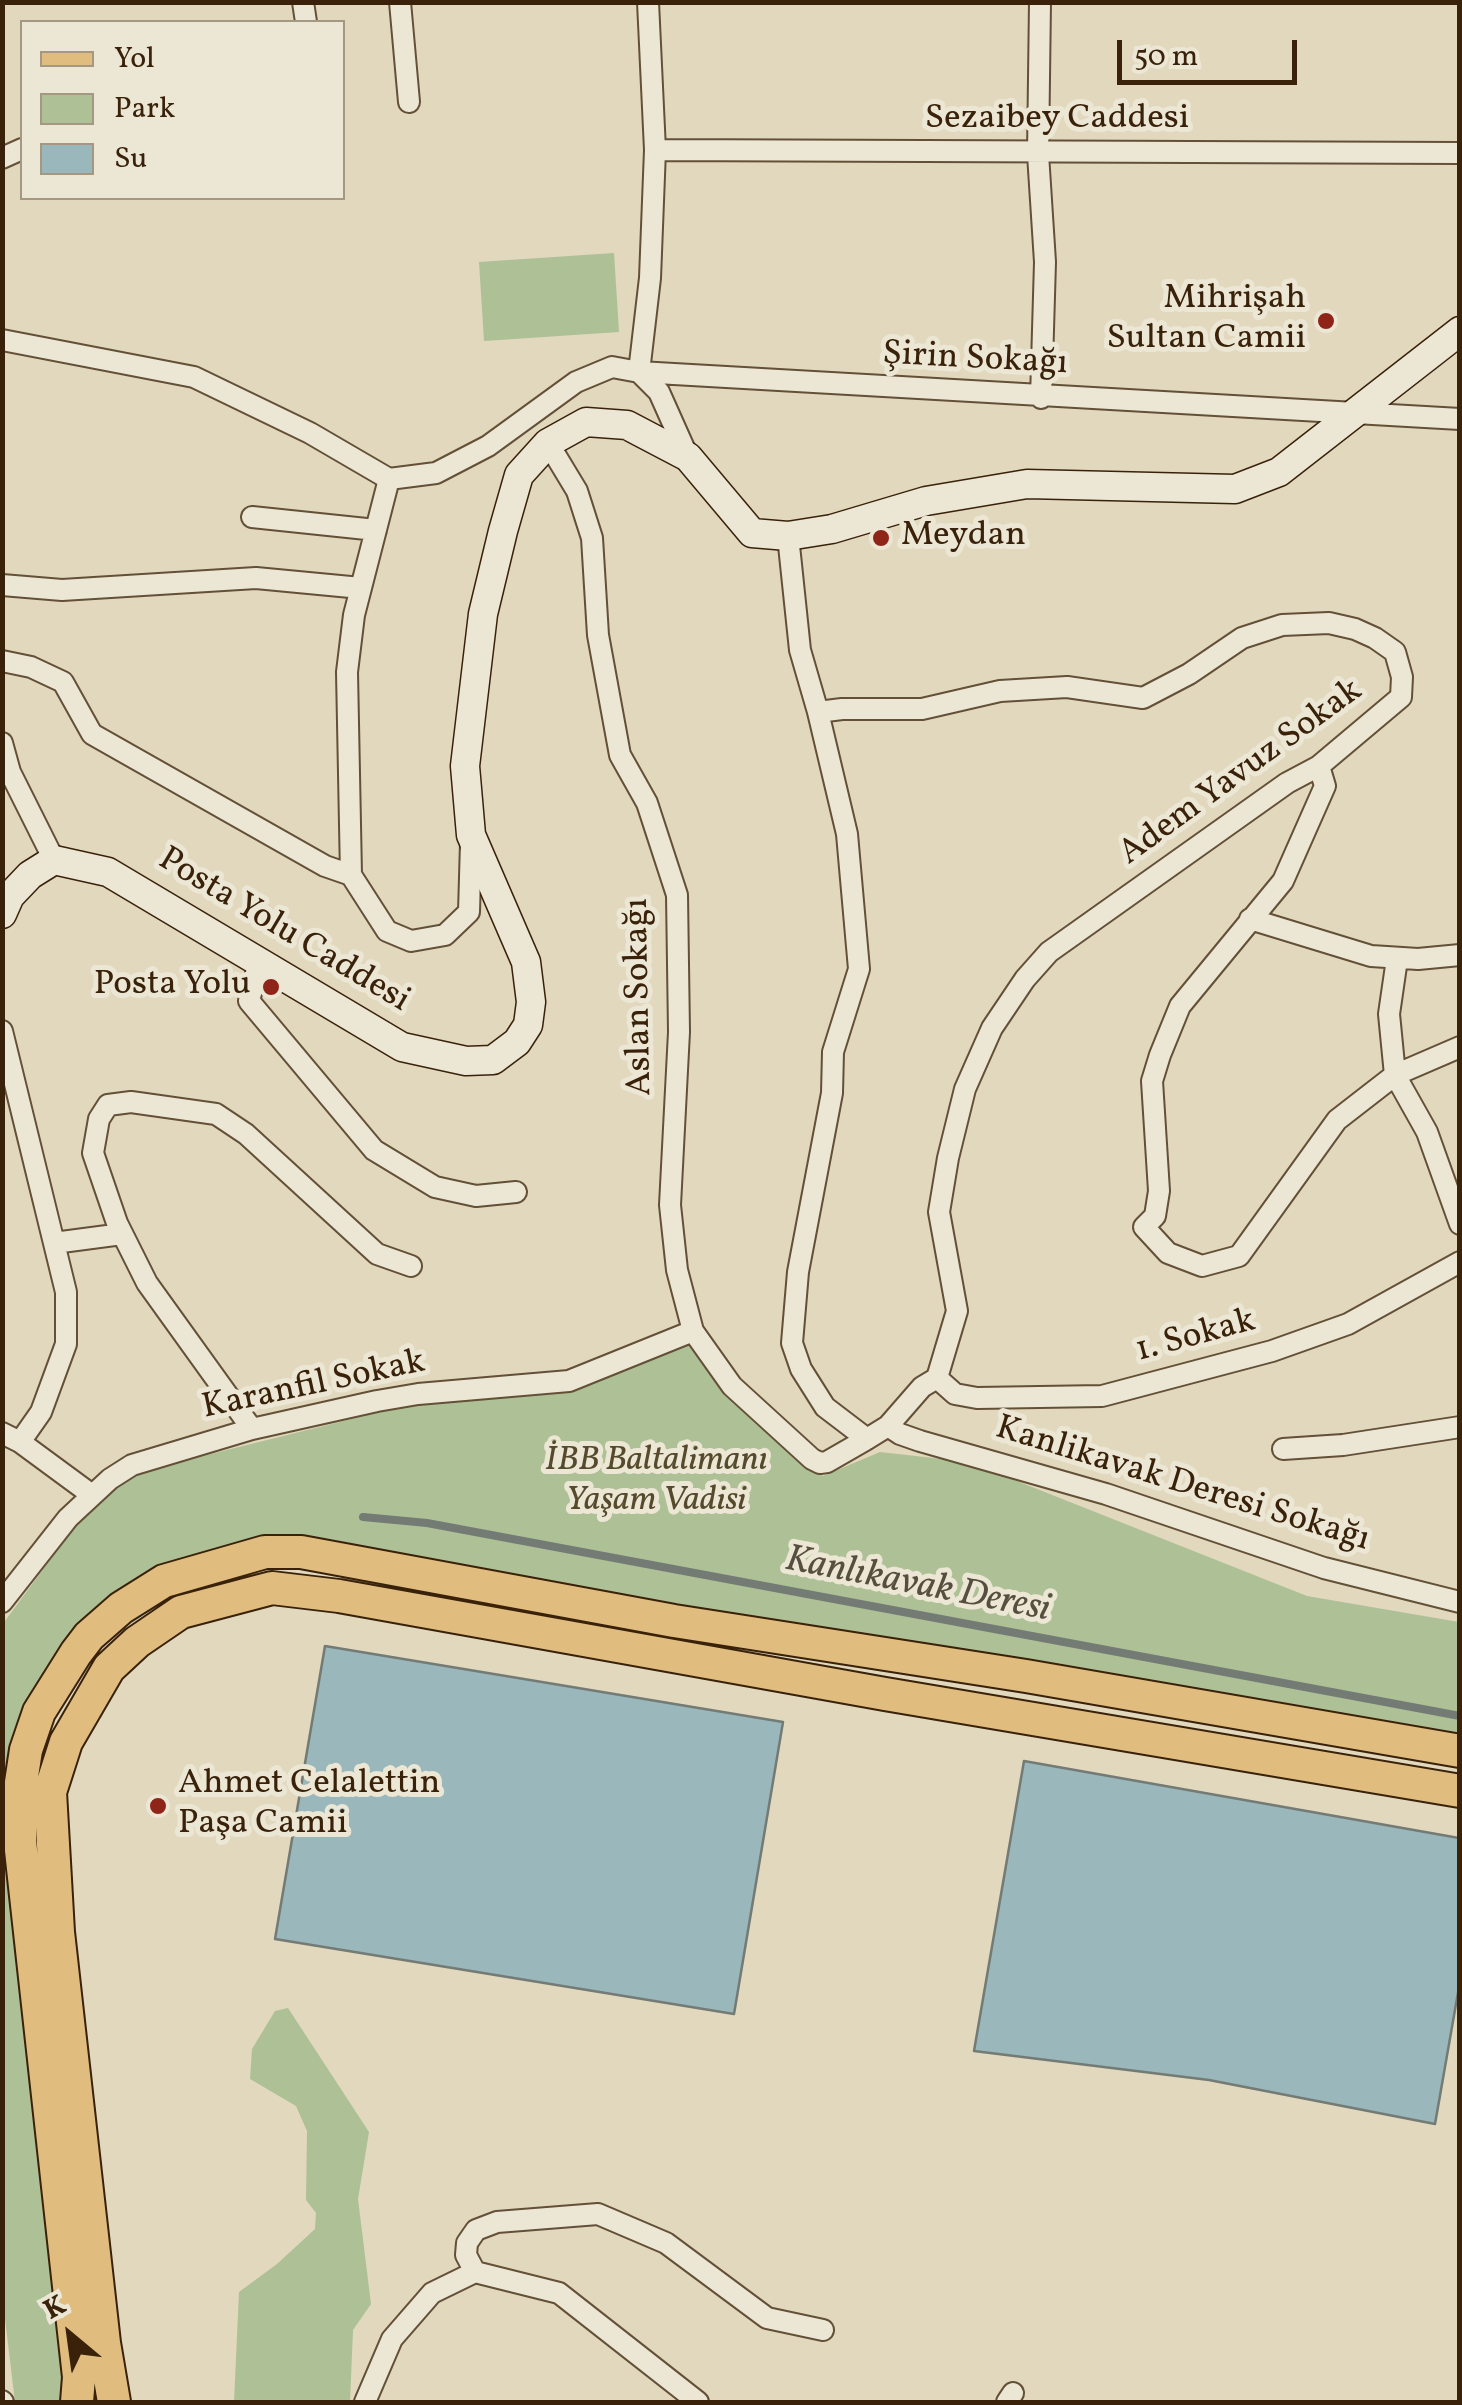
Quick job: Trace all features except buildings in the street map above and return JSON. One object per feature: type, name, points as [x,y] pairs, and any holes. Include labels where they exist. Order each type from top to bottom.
[{"type":"main road","points":[[77,2402],[78,2364],[20,1840],[20,1789],[26,1750],[39,1712],[76,1653],[112,1616],[164,1580],[265,1552],[302,1552],[691,1624],[1460,1751]]},
{"type":"main road","points":[[114,2402],[58,1932],[50,1792],[66,1742],[109,1668],[136,1642],[181,1612],[272,1588],[340,1596],[1460,1791]]},
{"type":"street","points":[[400,2],[409,102]]},
{"type":"street","points":[[648,2],[654,150],[650,278],[640,372],[659,392],[688,457]]},
{"type":"street","points":[[1040,2],[1038,154],[1045,262],[1041,398]]},
{"type":"street","name":"Sezaibey Caddesi","points":[[654,150],[1460,154]]},
{"type":"street","name":"Posta Yolu Caddesi","points":[[54,860],[108,872],[402,1047],[466,1061],[493,1060],[518,1042],[528,1025],[531,1002],[526,962],[471,836],[465,766],[483,614],[519,475],[548,443],[586,422],[627,426],[688,457],[752,533],[788,536],[832,529],[926,501],[1027,484],[1235,489],[1279,472],[1460,331]]},
{"type":"street","points":[[2,340],[194,377],[310,433],[389,479],[361,588],[347,672],[351,875],[387,930],[412,941],[445,935],[469,912],[471,836]]},
{"type":"street","name":"Şirin Sokağı","points":[[389,479],[436,472],[488,446],[576,382],[612,368],[1041,398],[1460,419]]},
{"type":"street","name":"Aslan Sokağı","points":[[548,443],[577,491],[592,538],[598,635],[620,756],[646,803],[677,895],[679,1032],[670,1205],[677,1270],[692,1331]]},
{"type":"street","points":[[252,517],[376,530]]},
{"type":"street","points":[[788,536],[800,650],[848,834],[858,968],[833,1052],[832,1094],[798,1272],[792,1343],[802,1370],[826,1406],[867,1439]]},
{"type":"street","points":[[2,585],[62,590],[256,578],[361,588]]},
{"type":"street","name":"Adem Yavuz Sokak","points":[[818,712],[922,709],[1000,691],[1067,687],[1142,698],[1189,674],[1242,638],[1282,625],[1329,623],[1375,638],[1395,652],[1402,677],[1401,697],[1319,766],[1287,784],[1049,952],[992,1028],[965,1089],[939,1212],[957,1311],[937,1378]]},
{"type":"street","points":[[2,661],[32,667],[64,682],[92,734],[324,866],[351,875]]},
{"type":"street","points":[[2,742],[10,772],[54,860],[30,875],[10,896],[2,914]]},
{"type":"street","points":[[1319,766],[1325,786],[1283,881],[1180,1006],[1152,1081],[1159,1191],[1155,1216],[1144,1227],[1168,1253],[1202,1266],[1239,1256],[1337,1120],[1394,1075],[1460,1047]]},
{"type":"street","points":[[1250,919],[1371,956],[1397,959],[1460,955]]},
{"type":"street","points":[[1397,959],[1389,1025],[1394,1075],[1427,1132],[1460,1224]]},
{"type":"street","points":[[259,962],[249,1001],[374,1150],[435,1186],[476,1196],[516,1192]]},
{"type":"street","points":[[2,1031],[66,1292],[66,1344],[41,1412],[11,1438],[92,1495]]},
{"type":"street","points":[[252,1429],[147,1282],[122,1234],[93,1153],[99,1119],[108,1106],[131,1102],[216,1114],[246,1134],[377,1254],[412,1266]]},
{"type":"street","points":[[54,1243],[122,1234]]},
{"type":"street","name":"1. Sokak","points":[[937,1378],[955,1394],[977,1398],[1102,1396],[1153,1385],[1272,1352],[1348,1324],[1460,1262]]},
{"type":"street","points":[[692,1331],[732,1386],[812,1459],[827,1462],[888,1426],[922,1387],[937,1378]]},
{"type":"street","name":"Karanfil Sokak","points":[[2,1602],[68,1518],[132,1465],[252,1429],[418,1394],[568,1381],[692,1331]]},
{"type":"street","name":"Kanlikavak Deresi Sokağı","points":[[888,1426],[910,1438],[1106,1494],[1324,1568],[1460,1602]]},
{"type":"street","points":[[1283,1449],[1343,1445],[1460,1427]]},
{"type":"street","points":[[475,2272],[466,2255],[467,2243],[476,2230],[497,2222],[598,2214],[666,2243],[767,2318],[823,2330]]},
{"type":"street","points":[[365,2402],[392,2339],[432,2294],[475,2272],[559,2294],[698,2402]]},
{"type":"green space","points":[[614,253],[619,332],[484,341],[479,262]]},
{"type":"green space","name":"İBB Baltalimanı Yaşam Vadisi","points":[[690,1341],[717,1381],[823,1476],[880,1452],[969,1462],[1307,1596],[1459,1622],[1459,1742],[344,1549],[164,1568],[28,1713],[68,2402],[15,2402],[2,2294],[2,1625],[87,1510],[134,1473],[408,1405],[570,1392]]},
{"type":"green space","points":[[288,2008],[369,2132],[358,2199],[371,2304],[353,2330],[350,2402],[234,2402],[239,2292],[315,2229],[316,2213],[306,2200],[307,2131],[296,2106],[250,2079],[252,2049],[275,2011]]},
{"type":"water","points":[[325,1646],[783,1722],[734,2014],[275,1939]]},
{"type":"water","points":[[1024,1761],[1459,1838],[1459,1987],[1435,2124],[1209,2080],[974,2051]]},
{"type":"waterway","name":"Kanlıkavak Deresi","points":[[363,1517],[427,1523],[1460,1716]]},
{"type":"place","name":"Mihrişah Sultan Camii","points":[[1326,321]]},
{"type":"place","name":"Meydan","points":[[881,538]]},
{"type":"place","name":"Posta Yolu","points":[[271,987]]},
{"type":"place","name":"Ahmet Celalettin Paşa Camii","points":[[158,1806]]}]
